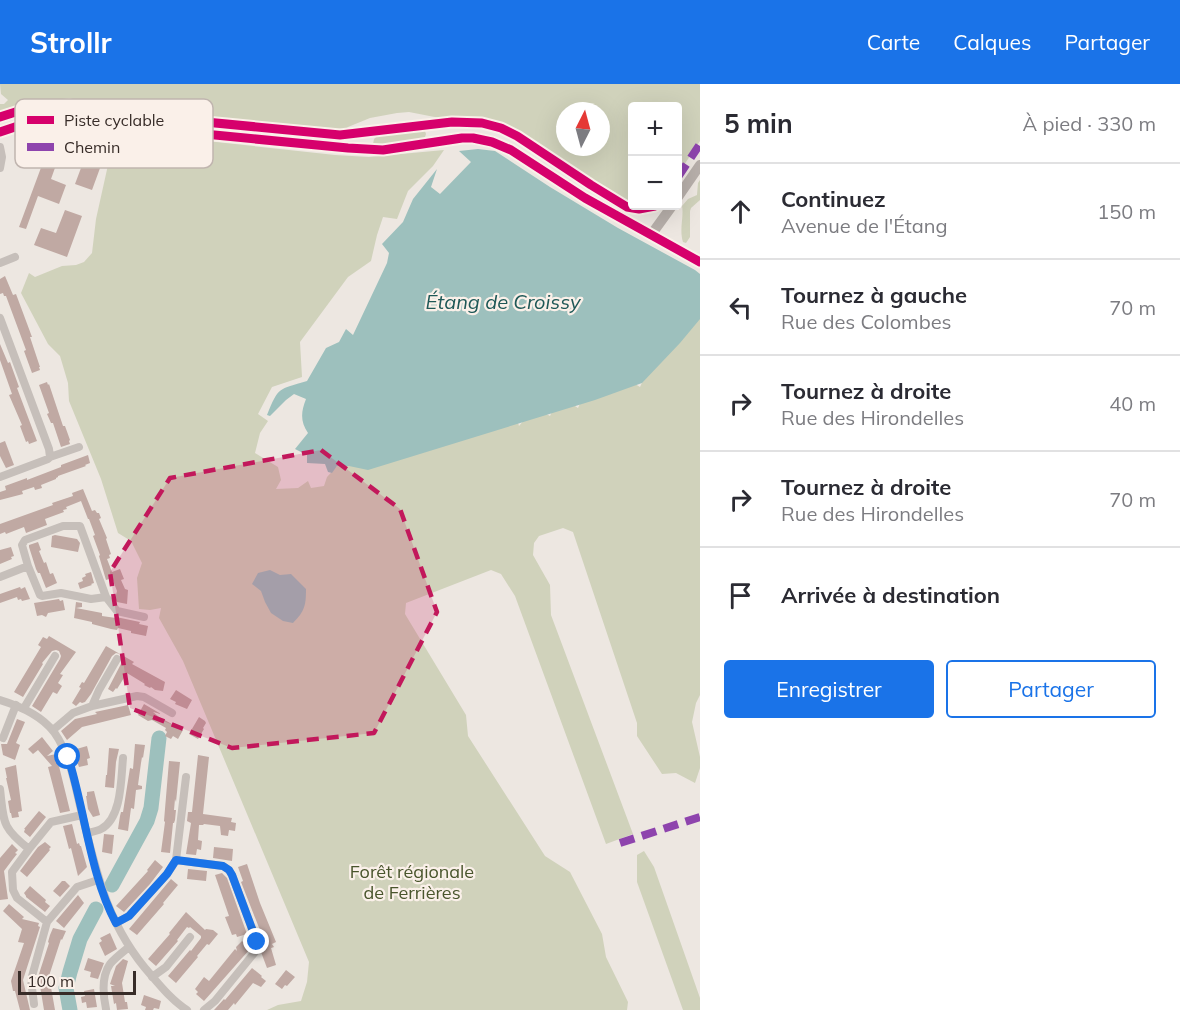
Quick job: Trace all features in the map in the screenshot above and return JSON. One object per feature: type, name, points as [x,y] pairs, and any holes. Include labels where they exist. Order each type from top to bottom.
[{"type":"street","points":[[0,132],[15,127]]},
{"type":"street","points":[[213,135],[382,150],[462,138],[492,142],[511,150],[585,198],[700,262]]},
{"type":"street","points":[[0,147],[2,157],[0,168]]},
{"type":"street","points":[[682,191],[700,165]]},
{"type":"street","points":[[651,235],[669,210]]},
{"type":"street","points":[[0,263],[15,257]]},
{"type":"street","points":[[0,318],[50,449],[50,457]]},
{"type":"street","points":[[0,477],[79,447]]},
{"type":"street","points":[[106,597],[91,599],[61,593],[40,595],[22,545],[25,540],[63,526],[80,526],[106,597],[117,611],[144,617]]},
{"type":"street","points":[[0,577],[28,566]]},
{"type":"street","points":[[3,738],[20,707],[55,656]]},
{"type":"street","points":[[92,706],[117,659]]},
{"type":"street","points":[[52,730],[73,713],[92,706],[141,696],[172,713]]},
{"type":"street","points":[[0,700],[33,714],[52,730],[68,757],[98,880],[110,911],[129,947],[170,996],[187,1010]]},
{"type":"street","points":[[87,833],[100,830],[114,813],[119,802],[123,758]]},
{"type":"street","points":[[116,923],[129,916],[167,874],[176,860],[186,777]]},
{"type":"street","points":[[0,789],[5,825],[14,837],[29,849]]},
{"type":"street","points":[[47,922],[17,898],[13,890],[12,872],[51,822],[82,815]]},
{"type":"street","points":[[176,860],[223,866],[229,870],[257,942],[255,952],[215,1001],[204,1010]]},
{"type":"street","points":[[34,1004],[31,980],[47,922],[77,887],[98,880]]},
{"type":"street","points":[[153,977],[166,967],[190,937]]},
{"type":"street","points":[[106,1009],[104,988],[110,964],[129,947]]},
{"type":"highlighted area","points":[[321,450],[400,509],[437,612],[374,733],[232,748],[130,708],[110,572],[170,478]]},
{"type":"green space","points":[[0,84],[700,84],[700,141],[682,168],[682,102],[628,102],[628,202],[544,150],[520,132],[501,122],[483,119],[445,119],[409,112],[397,113],[370,118],[344,131],[331,134],[213,122],[213,99],[15,99],[15,111],[0,114],[0,104],[8,100],[1,94]]},
{"type":"green space","points":[[415,128],[425,131],[424,140],[377,146],[373,144],[374,139],[380,133]]},
{"type":"green space","name":"Forêt régionale de Ferrières","points":[[213,142],[369,157],[444,150],[433,166],[408,191],[397,219],[383,217],[371,261],[348,277],[300,342],[302,377],[272,387],[258,414],[268,421],[260,433],[255,453],[278,467],[281,480],[276,489],[298,488],[308,481],[311,488],[324,486],[327,477],[341,462],[516,416],[519,426],[530,413],[543,412],[550,416],[555,405],[566,400],[578,408],[582,399],[632,382],[640,387],[646,374],[700,307],[700,695],[692,722],[700,757],[700,768],[695,783],[676,773],[662,774],[637,736],[637,723],[573,532],[563,528],[539,536],[534,543],[533,555],[550,585],[551,615],[633,834],[606,844],[515,596],[501,574],[491,570],[406,603],[405,614],[466,715],[468,736],[545,856],[570,872],[602,934],[606,957],[628,1002],[627,1010],[267,1010],[278,1005],[301,1001],[307,982],[309,962],[183,661],[159,618],[161,608],[139,609],[137,578],[142,563],[131,541],[118,533],[101,479],[69,401],[68,383],[60,356],[48,344],[21,293],[29,273],[35,277],[62,266],[84,262],[92,253],[96,219],[107,168],[213,168]]},
{"type":"green space","points":[[700,180],[700,200],[690,211],[690,237],[686,243],[683,242],[681,228],[682,206],[688,199],[697,195]]},
{"type":"green space","points":[[644,851],[654,867],[700,998],[700,1010],[683,1010],[637,882],[637,855]]},
{"type":"water","name":"Étang de Croissy","points":[[478,149],[495,151],[618,228],[695,270],[700,274],[700,319],[642,383],[595,400],[368,470],[337,466],[332,473],[328,472],[325,464],[307,463],[307,455],[295,449],[308,433],[302,416],[306,399],[294,394],[270,416],[267,415],[274,399],[281,390],[307,381],[326,348],[339,342],[346,329],[353,335],[387,263],[389,253],[382,244],[403,222],[413,199],[437,169],[431,187],[440,194],[471,162],[459,151]]},
{"type":"water","points":[[270,570],[280,575],[291,574],[306,589],[304,608],[293,623],[283,621],[271,613],[261,591],[252,584],[258,573]]},
{"type":"building","points":[[41,168],[55,168],[51,179],[66,185],[59,204],[38,196],[26,229],[19,227]]},
{"type":"building","points":[[81,168],[100,168],[92,190],[75,184]]},
{"type":"building","points":[[65,210],[82,216],[67,257],[34,245],[41,228],[56,233]]},
{"type":"building","points":[[5,276],[13,295],[16,294],[32,337],[30,337],[40,370],[32,373],[6,296],[3,293],[0,294],[0,279]]},
{"type":"building","points":[[0,344],[8,363],[10,362],[37,441],[29,444],[28,441],[26,442],[20,426],[22,425],[9,395],[12,394],[0,360]]},
{"type":"building","points":[[47,382],[70,440],[70,444],[61,447],[53,423],[47,414],[49,413],[39,385]]},
{"type":"building","points":[[5,441],[14,465],[6,468],[0,456],[0,443]]},
{"type":"building","points":[[88,455],[90,463],[86,466],[58,476],[41,485],[42,488],[35,490],[34,487],[22,491],[23,494],[0,500],[0,492],[6,490],[5,486],[27,478],[27,480]]},
{"type":"building","points":[[83,489],[92,511],[99,513],[101,518],[99,519],[111,554],[107,559],[112,572],[120,569],[124,579],[121,580],[125,589],[128,590],[127,604],[117,602],[115,599],[117,591],[112,578],[106,580],[93,536],[95,535],[81,501],[66,507],[64,512],[45,519],[47,525],[26,533],[24,527],[0,534],[0,524],[53,505],[52,503],[73,496],[72,493]]},
{"type":"building","points":[[52,536],[77,539],[80,543],[78,552],[51,547]]},
{"type":"building","points":[[38,542],[44,563],[46,562],[50,574],[53,573],[57,583],[46,588],[36,569],[29,547]]},
{"type":"building","points":[[11,547],[14,556],[0,564],[0,550]]},
{"type":"building","points":[[91,572],[94,583],[80,589],[78,583],[83,581],[85,574]]},
{"type":"building","points":[[20,587],[21,589],[25,587],[30,599],[22,601],[17,597],[0,603],[0,594]]},
{"type":"building","points":[[63,600],[65,610],[48,613],[46,617],[37,616],[34,603]]},
{"type":"building","points":[[76,602],[82,603],[82,607],[76,608],[102,613],[102,616],[140,622],[139,624],[148,626],[146,636],[74,618]]},
{"type":"building","points":[[49,636],[76,652],[60,674],[63,675],[58,683],[62,686],[57,694],[53,692],[41,712],[32,706],[60,659],[59,651],[52,651],[42,663],[23,697],[14,692],[41,647],[38,645],[43,637],[47,639]]},
{"type":"building","points":[[106,646],[120,654],[116,653],[112,656],[91,694],[85,702],[80,702],[76,706],[72,703],[81,688],[79,687],[82,682],[84,683]]},
{"type":"building","points":[[120,654],[134,662],[132,664],[165,682],[163,691],[144,685],[127,673],[117,689],[113,692],[108,689],[123,660]]},
{"type":"building","points":[[176,690],[192,700],[187,709],[170,699]]},
{"type":"building","points":[[144,704],[161,714],[153,712],[159,717],[183,730],[178,739],[165,736],[166,728],[138,715]]},
{"type":"building","points":[[128,705],[131,715],[82,727],[67,740],[61,731],[75,719]]},
{"type":"building","points":[[199,717],[206,723],[198,739],[189,734]]},
{"type":"building","points":[[17,719],[25,722],[16,743],[20,745],[15,760],[3,755],[1,744],[7,744]]},
{"type":"building","points":[[42,737],[53,751],[47,756],[56,754],[70,811],[60,813],[48,767],[52,766],[38,750],[33,754],[28,749]]},
{"type":"building","points":[[135,744],[145,745],[138,785],[142,786],[142,789],[136,790],[128,831],[118,829],[130,768],[133,769]]},
{"type":"building","points":[[87,746],[90,758],[87,759],[88,765],[79,767],[73,750]]},
{"type":"building","points":[[109,748],[119,749],[114,788],[105,787]]},
{"type":"building","points":[[198,755],[209,757],[203,814],[232,818],[231,822],[236,823],[235,831],[229,830],[228,836],[221,835],[220,826],[199,825],[198,840],[202,841],[201,850],[197,849],[196,855],[186,854],[191,823],[187,821],[188,812],[192,812]]},
{"type":"building","points":[[169,761],[180,762],[170,853],[161,852]]},
{"type":"building","points":[[16,765],[22,811],[18,812],[19,817],[12,818],[5,768]]},
{"type":"building","points":[[94,791],[100,815],[93,817],[88,809],[86,796],[87,792]]},
{"type":"building","points":[[39,811],[46,817],[30,837],[24,829]]},
{"type":"building","points":[[72,824],[77,844],[81,846],[87,867],[78,876],[63,826]]},
{"type":"building","points":[[104,834],[114,835],[112,854],[102,852]]},
{"type":"building","points":[[45,842],[51,847],[50,850],[27,877],[20,871],[38,847]]},
{"type":"building","points":[[12,844],[18,850],[4,871],[8,899],[0,900],[0,858]]},
{"type":"building","points":[[214,847],[233,849],[232,861],[213,858]]},
{"type":"building","points":[[155,860],[163,867],[124,912],[116,906]]},
{"type":"building","points":[[247,864],[276,942],[272,944],[274,947],[266,950],[241,882],[243,881],[238,867]]},
{"type":"building","points":[[188,869],[207,871],[206,881],[187,879]]},
{"type":"building","points":[[222,873],[227,878],[247,934],[237,937],[236,934],[232,935],[225,917],[229,916],[215,875]]},
{"type":"building","points":[[171,879],[178,885],[137,935],[129,929]]},
{"type":"building","points":[[62,881],[70,886],[60,897],[53,891]]},
{"type":"building","points":[[30,886],[50,906],[45,912],[26,897],[24,893]]},
{"type":"building","points":[[78,895],[84,903],[64,928],[56,921]]},
{"type":"building","points":[[9,904],[24,917],[22,919],[39,923],[40,927],[23,980],[30,1010],[20,1010],[11,981],[24,943],[18,942],[22,929],[3,911]]},
{"type":"building","points":[[186,912],[205,930],[213,930],[218,934],[209,945],[207,944],[176,983],[168,976],[191,951],[201,936],[187,927],[156,966],[148,959]]},
{"type":"building","points":[[53,928],[66,931],[61,939],[49,976],[55,1010],[44,1010],[37,980]]},
{"type":"building","points":[[110,933],[117,949],[105,956],[99,943],[102,941],[100,938]]},
{"type":"building","points":[[242,941],[250,949],[204,1001],[196,994],[198,992],[195,989],[204,977],[209,981],[235,949],[237,951],[236,947]]},
{"type":"building","points":[[271,948],[276,965],[267,968],[261,952]]},
{"type":"building","points":[[88,958],[104,963],[98,979],[90,977],[91,972],[84,970]]},
{"type":"building","points":[[123,959],[128,961],[122,983],[128,1009],[117,1010],[111,986],[115,986],[110,984],[116,966]]},
{"type":"building","points":[[252,968],[266,981],[261,987],[253,983],[228,1010],[214,1010],[225,1000]]},
{"type":"building","points":[[286,970],[295,977],[282,989],[275,984]]},
{"type":"building","points":[[94,989],[97,1007],[87,1008],[86,1002],[82,1003],[81,997],[85,996],[84,991]]},
{"type":"building","points":[[144,995],[161,1001],[159,1009],[145,1010],[146,1007],[141,1005]]},
{"type":"waterway","points":[[112,885],[147,821],[151,808],[159,738]]},
{"type":"waterway","points":[[70,1010],[66,988],[70,972],[80,939],[96,909]]},
{"type":"marked path","points":[[682,171],[700,144]]},
{"type":"marked path","points":[[620,843],[700,817]]},
{"type":"cycle path","points":[[0,117],[15,112]]},
{"type":"cycle path","points":[[213,123],[340,135],[452,122],[482,123],[501,128],[517,136],[628,207]]},
{"type":"cycle path","points":[[0,132],[15,127]]},
{"type":"cycle path","points":[[213,135],[383,150],[462,138],[492,142],[511,150],[585,198],[700,262]]},
{"type":"route","points":[[68,757],[98,880],[116,923],[129,916],[167,874],[176,860],[223,866],[232,875],[257,942]]}]
